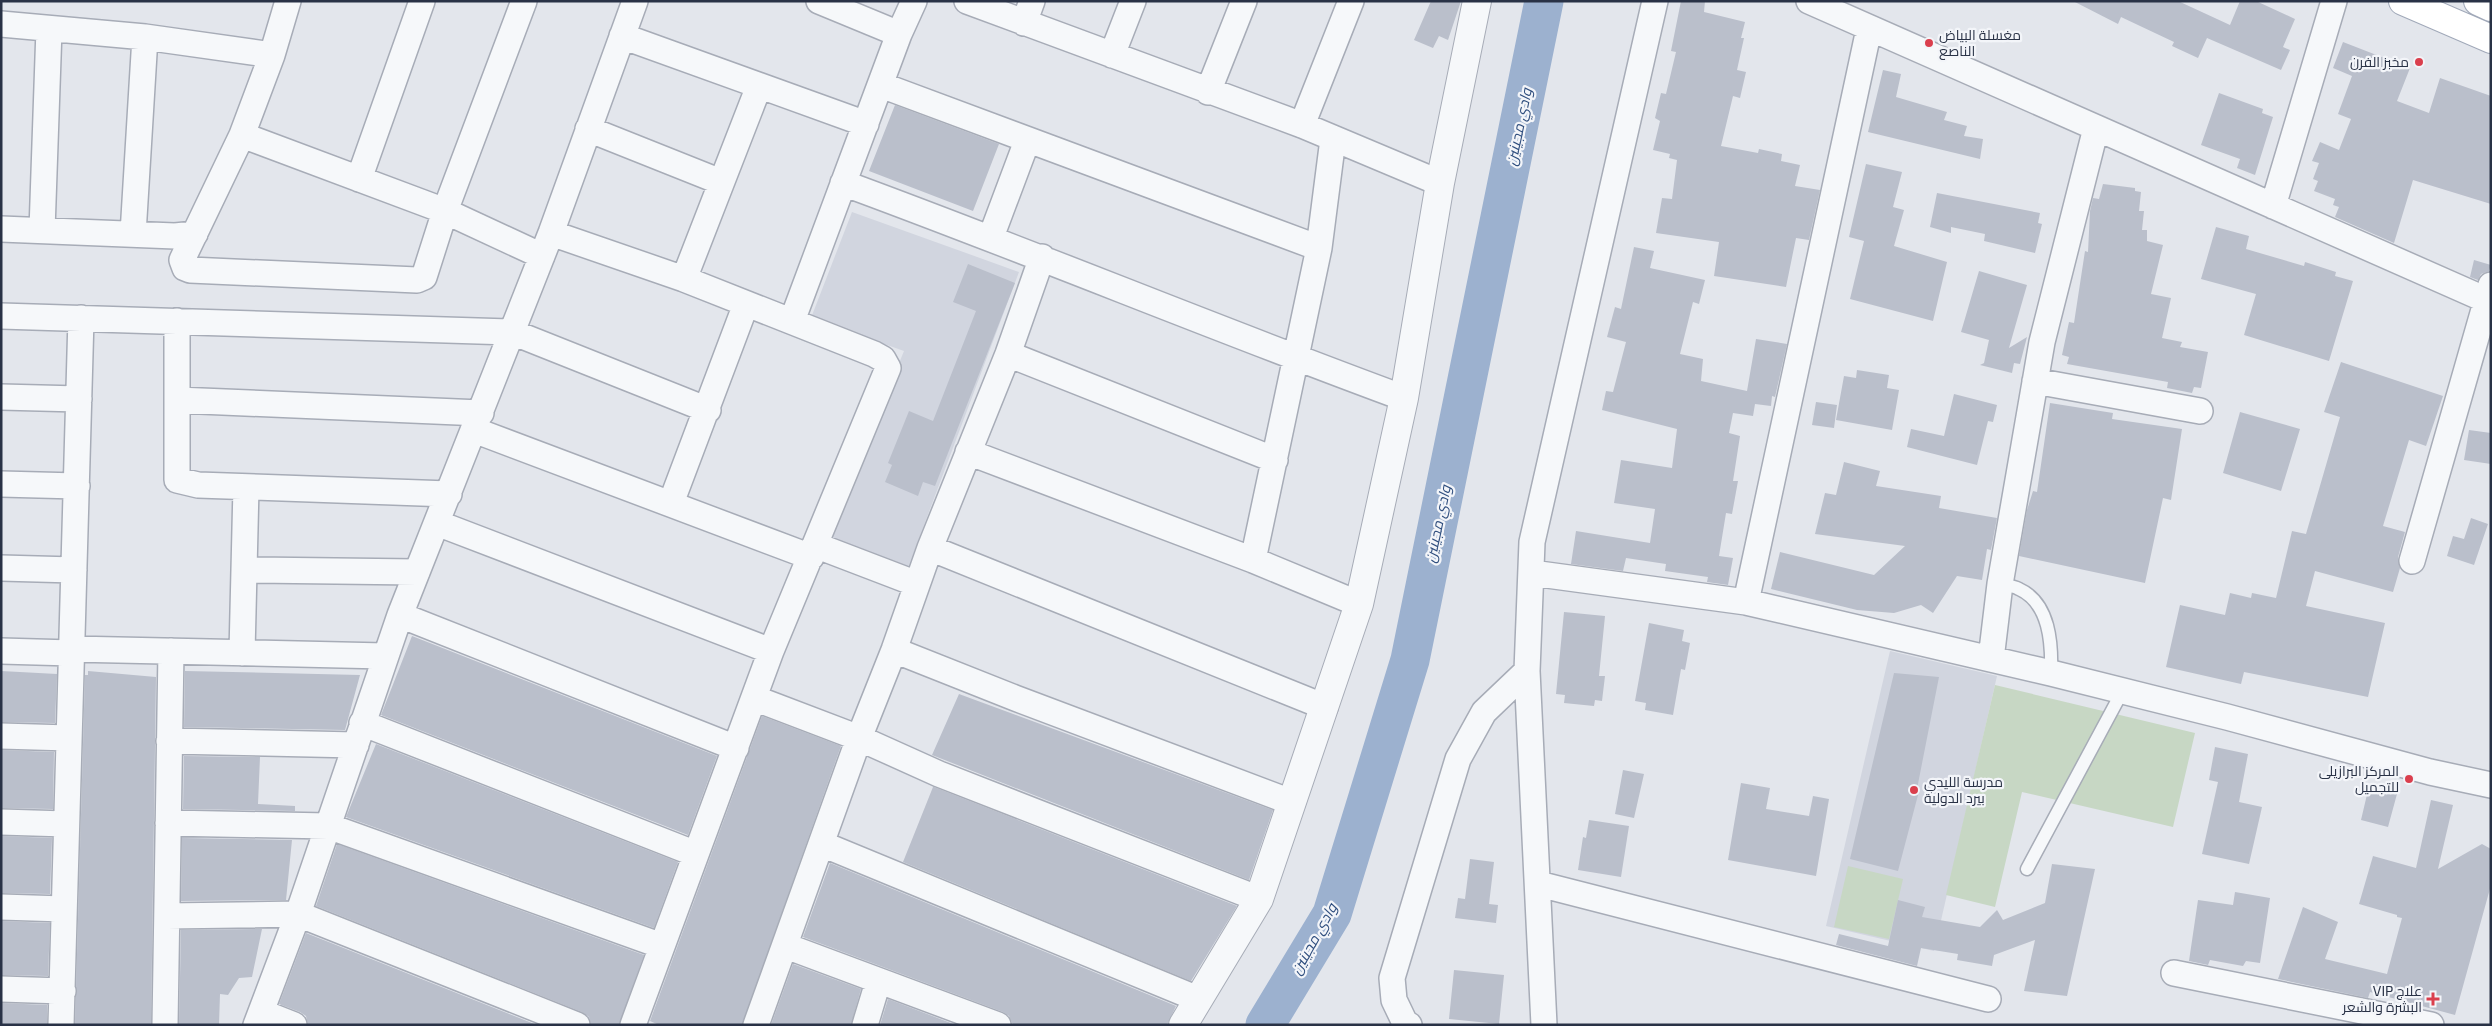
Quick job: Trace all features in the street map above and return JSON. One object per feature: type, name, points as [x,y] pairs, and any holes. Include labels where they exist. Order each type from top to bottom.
[{"type":"main road","points":[[2403,1],[2491,39]]},
{"type":"main road","points":[[2478,1],[2491,7]]},
{"type":"street","points":[[288,1],[272,56],[242,135],[182,260],[185,268],[190,270],[417,280],[424,277],[446,211],[524,1]]},
{"type":"street","points":[[359,179],[422,1]]},
{"type":"street","points":[[294,1025],[259,1018],[298,914],[400,615],[547,244],[635,1]]},
{"type":"street","points":[[819,1],[899,34]]},
{"type":"street","points":[[792,321],[899,34],[914,1]]},
{"type":"street","points":[[968,1],[1028,12],[1112,55],[1208,92],[1302,125],[1440,183]]},
{"type":"street","points":[[1112,55],[1133,1]]},
{"type":"street","points":[[1208,92],[1244,1]]},
{"type":"street","points":[[1302,125],[1351,1]]},
{"type":"street","points":[[1183,1025],[1259,899],[1291,802],[1326,707],[1358,604],[1404,398],[1440,183],[1477,1]]},
{"type":"street","points":[[1544,1025],[1539,884],[1527,671],[1532,542],[1655,1]]},
{"type":"street","points":[[1808,1],[2273,206],[2489,296],[2412,561]]},
{"type":"street","points":[[2273,206],[2334,1]]},
{"type":"street","points":[[1,24],[145,37],[272,56]]},
{"type":"street","points":[[42,230],[49,28]]},
{"type":"street","points":[[1746,602],[1869,29]]},
{"type":"street","points":[[622,36],[866,124]]},
{"type":"street","points":[[134,234],[145,37]]},
{"type":"street","points":[[881,85],[1319,248]]},
{"type":"street","points":[[684,280],[759,86]]},
{"type":"street","points":[[1991,658],[2000,584],[2042,342],[2096,128]]},
{"type":"street","points":[[588,130],[721,182]]},
{"type":"street","points":[[242,135],[446,211],[547,244],[684,280],[874,354],[884,359],[888,368],[771,651],[632,1025]]},
{"type":"street","points":[[1253,560],[1319,248],[1333,139]]},
{"type":"street","points":[[991,237],[1028,140]]},
{"type":"street","points":[[843,183],[991,237],[1295,358],[1404,398]]},
{"type":"street","points":[[1,229],[175,236],[195,234]]},
{"type":"street","points":[[756,1025],[786,946],[859,738],[894,650],[930,548],[1008,354],[1042,257]]},
{"type":"street","points":[[671,503],[708,410],[746,304]]},
{"type":"street","points":[[1,316],[512,332],[708,410]]},
{"type":"street","points":[[61,1025],[77,486],[80,318]]},
{"type":"street","points":[[177,321],[177,480],[187,484],[449,494]]},
{"type":"street","points":[[1008,354],[1275,460]]},
{"type":"street","points":[[2035,381],[2200,412]]},
{"type":"street","points":[[1,397],[79,399]]},
{"type":"street","points":[[177,400],[477,422],[671,503],[917,584]]},
{"type":"street","points":[[968,452],[1253,560],[1358,604]]},
{"type":"street","points":[[1,484],[77,486]]},
{"type":"street","points":[[242,653],[246,487]]},
{"type":"street","points":[[437,523],[771,651]]},
{"type":"street","points":[[930,548],[1326,707]]},
{"type":"street","points":[[1,568],[74,570]]},
{"type":"street","points":[[245,570],[417,572]]},
{"type":"street","points":[[1532,573],[1746,602],[1991,658],[2227,717],[2430,772],[2491,785]]},
{"type":"street","points":[[400,615],[736,748]]},
{"type":"street","points":[[1,650],[171,651],[385,656]]},
{"type":"street","points":[[894,650],[1024,702],[1291,802]]},
{"type":"street","points":[[165,1025],[171,651]]},
{"type":"street","points":[[1409,1025],[1405,1023],[1394,1000],[1392,978],[1458,759],[1484,712],[1527,671]]},
{"type":"street","points":[[754,698],[859,738],[939,774],[1259,899]]},
{"type":"street","points":[[169,741],[359,734],[696,854]]},
{"type":"street","points":[[1,736],[69,738]]},
{"type":"street","points":[[1,822],[66,824]]},
{"type":"street","points":[[168,823],[328,826],[662,946]]},
{"type":"street","points":[[822,844],[1198,999]]},
{"type":"street","points":[[1539,884],[1988,999]]},
{"type":"street","points":[[1,906],[64,909]]},
{"type":"street","points":[[167,916],[298,914],[577,1025]]},
{"type":"street","points":[[786,946],[970,1019],[998,1025]]},
{"type":"street","points":[[2174,973],[2431,1025]]},
{"type":"street","points":[[865,1025],[878,982]]},
{"type":"street","points":[[1,989],[63,990]]},
{"type":"lane","points":[[2000,584],[2019,589],[2032,598],[2043,613],[2052,647],[2051,673]]},
{"type":"lane","points":[[2027,869],[2122,692]]},
{"type":"shaded area","points":[[852,212],[1019,272],[906,573],[826,543],[904,351],[811,318]]},
{"type":"shaded area","name":"مدرسة الليدي بيرد الدولية","points":[[1890,651],[1997,676],[1934,951],[1826,926]]},
{"type":"green space","points":[[1995,685],[2195,733],[2173,827],[2022,792],[1995,907],[1946,895]]},
{"type":"green space","points":[[1848,866],[1903,879],[1889,939],[1834,927]]},
{"type":"building","points":[[1431,1],[1461,1],[1448,40],[1439,36],[1433,48],[1414,40]]},
{"type":"building","points":[[1681,1],[1705,1],[1704,12],[1745,22],[1741,38],[1744,38],[1737,70],[1746,72],[1740,98],[1733,96],[1721,146],[1758,153],[1759,149],[1782,154],[1781,161],[1800,165],[1795,186],[1820,190],[1809,240],[1796,238],[1786,287],[1714,276],[1719,242],[1656,233],[1662,198],[1672,199],[1677,160],[1669,158],[1670,154],[1653,150],[1660,121],[1655,118],[1661,93],[1666,94],[1676,52],[1671,51]]},
{"type":"building","points":[[2073,1],[2178,1],[2230,25],[2240,1],[2256,1],[2295,19],[2283,47],[2290,50],[2281,70],[2207,38],[2198,58],[2172,46],[2174,42],[2121,17],[2118,24]]},
{"type":"building","points":[[2343,42],[2410,68],[2397,101],[2429,113],[2440,78],[2491,96],[2491,204],[2413,180],[2394,243],[2335,217],[2339,207],[2333,205],[2335,199],[2314,191],[2318,181],[2313,179],[2319,163],[2312,161],[2320,142],[2339,150],[2351,119],[2338,114],[2352,76],[2333,68]]},
{"type":"building","points":[[1883,70],[1901,74],[1896,97],[1947,112],[1944,120],[1967,126],[1964,136],[1983,139],[1980,159],[1868,132]]},
{"type":"building","points":[[2219,93],[2263,109],[2262,113],[2273,117],[2255,175],[2237,168],[2240,159],[2201,145]]},
{"type":"building","points":[[895,105],[999,144],[973,211],[869,171]]},
{"type":"building","points":[[1866,164],[1902,172],[1893,207],[1904,210],[1894,246],[1947,262],[1933,321],[1850,299],[1864,241],[1849,237]]},
{"type":"building","points":[[2103,184],[2135,188],[2135,191],[2141,192],[2139,211],[2144,211],[2142,230],[2147,230],[2147,241],[2163,245],[2151,294],[2171,298],[2162,338],[2182,342],[2180,347],[2208,352],[2201,388],[2194,387],[2192,393],[2167,388],[2168,382],[2067,364],[2069,357],[2062,355],[2069,322],[2074,323],[2085,251],[2088,252],[2090,211],[2093,198],[2099,199]]},
{"type":"building","points":[[1937,193],[2040,213],[2038,223],[2042,224],[2035,253],[1984,241],[1985,234],[1951,227],[1951,233],[1930,227]]},
{"type":"building","points":[[2216,227],[2249,236],[2246,249],[2304,266],[2305,262],[2336,272],[2335,276],[2353,281],[2329,361],[2244,335],[2256,294],[2201,279]]},
{"type":"building","points":[[1634,247],[1654,251],[1650,268],[1705,280],[1699,304],[1693,302],[1680,354],[1703,359],[1701,381],[1747,391],[1756,339],[1787,344],[1775,397],[1772,396],[1771,406],[1755,404],[1753,416],[1733,413],[1729,433],[1740,436],[1733,481],[1738,481],[1732,514],[1726,513],[1719,556],[1733,558],[1728,585],[1707,582],[1708,577],[1665,571],[1666,564],[1626,558],[1623,571],[1571,564],[1576,531],[1650,543],[1655,509],[1614,503],[1621,460],[1672,468],[1677,429],[1602,410],[1606,391],[1613,392],[1626,342],[1607,337],[1615,307],[1621,309]]},
{"type":"building","points":[[2474,260],[2491,265],[2489,271],[2481,274],[2478,280],[2470,277]]},
{"type":"building","points":[[968,264],[1015,283],[935,486],[923,482],[918,496],[885,482],[892,465],[888,463],[909,411],[933,421],[976,311],[953,302]]},
{"type":"building","points":[[1979,271],[2027,285],[2009,348],[2027,337],[2020,364],[2014,363],[2012,373],[1980,365],[1984,363],[1989,340],[1961,332]]},
{"type":"building","points":[[2341,362],[2443,396],[2426,446],[2409,440],[2383,526],[2405,532],[2398,557],[2400,568],[2393,592],[2315,571],[2306,606],[2385,623],[2368,697],[2244,672],[2241,684],[2166,667],[2180,605],[2225,615],[2230,593],[2251,598],[2252,593],[2276,598],[2292,531],[2306,534],[2340,417],[2324,412]]},
{"type":"building","points":[[1857,370],[1889,375],[1887,388],[1899,390],[1892,430],[1836,420],[1844,376],[1856,378]]},
{"type":"building","points":[[1954,394],[1997,405],[1993,422],[1988,421],[1977,465],[1907,447],[1911,429],[1944,436]]},
{"type":"building","points":[[1816,402],[1837,405],[1834,428],[1812,425]]},
{"type":"building","points":[[2050,403],[2113,413],[2112,419],[2182,429],[2171,500],[2163,498],[2145,583],[2019,556],[2027,510],[2033,491],[2037,492]]},
{"type":"building","points":[[2240,412],[2300,429],[2281,491],[2223,473]]},
{"type":"building","points":[[2469,430],[2491,433],[2491,464],[2464,460]]},
{"type":"building","points":[[1844,462],[1880,471],[1876,486],[1941,496],[1939,508],[1997,518],[1991,550],[1987,549],[1982,580],[1957,576],[1933,613],[1921,605],[1894,613],[1857,610],[1771,589],[1780,552],[1874,575],[1905,546],[1815,534],[1825,493],[1836,495]]},
{"type":"building","points":[[2471,518],[2488,524],[2474,565],[2447,556],[2453,536],[2464,539]]},
{"type":"building","points":[[1564,612],[1605,616],[1599,676],[1605,676],[1602,701],[1595,700],[1594,706],[1564,703],[1565,695],[1556,694]]},
{"type":"building","points":[[1649,623],[1684,630],[1682,641],[1690,643],[1685,670],[1681,669],[1673,715],[1645,710],[1646,703],[1635,701]]},
{"type":"building","points":[[412,636],[717,756],[688,835],[381,715]]},
{"type":"building","points":[[1,671],[57,674],[55,723],[1,722]]},
{"type":"building","points":[[88,671],[156,677],[151,1025],[75,1025],[85,675],[88,675]]},
{"type":"building","points":[[185,671],[360,675],[345,730],[184,727]]},
{"type":"building","points":[[1894,673],[1939,677],[1916,794],[1918,795],[1898,871],[1850,859]]},
{"type":"building","points":[[959,694],[1273,810],[1249,880],[932,755]]},
{"type":"building","points":[[762,716],[841,746],[742,1025],[659,1025],[650,1021]]},
{"type":"building","points":[[376,744],[678,862],[654,928],[346,817]]},
{"type":"building","points":[[2215,747],[2248,754],[2239,802],[2262,807],[2249,864],[2202,854],[2218,782],[2209,780]]},
{"type":"building","points":[[1,750],[54,752],[53,809],[1,808]]},
{"type":"building","points":[[184,756],[260,757],[258,804],[295,806],[295,811],[183,809]]},
{"type":"building","points":[[1623,770],[1644,774],[1634,818],[1615,814]]},
{"type":"building","points":[[1741,783],[1770,788],[1766,809],[1809,816],[1813,796],[1829,799],[1816,876],[1728,860]]},
{"type":"building","points":[[2369,786],[2397,794],[2388,827],[2361,820]]},
{"type":"building","points":[[933,787],[1237,906],[1191,981],[903,862]]},
{"type":"building","points":[[2431,800],[2453,805],[2438,869],[2482,844],[2491,849],[2491,885],[2455,1015],[2370,992],[2368,998],[2278,979],[2303,907],[2338,922],[2325,959],[2387,974],[2402,918],[2359,904],[2373,856],[2416,868]]},
{"type":"building","points":[[1589,820],[1629,826],[1621,877],[1578,870],[1583,837],[1586,838]]},
{"type":"building","points":[[1,836],[52,838],[50,894],[1,893]]},
{"type":"building","points":[[182,838],[292,840],[286,900],[181,901]]},
{"type":"building","points":[[337,844],[644,955],[619,1025],[591,1025],[589,1017],[582,1012],[316,906]]},
{"type":"building","points":[[1470,859],[1494,862],[1489,904],[1498,905],[1496,923],[1455,918],[1458,898],[1465,899]]},
{"type":"building","points":[[830,863],[1176,1006],[1167,1025],[1013,1025],[1009,1016],[1003,1012],[803,937]]},
{"type":"building","points":[[2052,864],[2095,869],[2067,996],[2024,991],[2035,940],[1994,955],[1992,966],[1957,960],[1958,954],[1921,948],[1917,966],[1836,945],[1839,934],[1888,946],[1898,900],[1925,907],[1922,917],[1980,927],[1997,910],[2003,920],[2045,903]]},
{"type":"building","points":[[2235,892],[2270,898],[2260,963],[2246,961],[2243,966],[2210,960],[2208,965],[2189,961],[2198,900],[2233,905]]},
{"type":"building","points":[[1,921],[50,923],[48,976],[1,975]]},
{"type":"building","points":[[262,929],[252,977],[239,978],[228,995],[220,994],[219,1025],[179,1025],[181,930]]},
{"type":"building","points":[[306,933],[537,1025],[308,1025],[306,1016],[279,1004]]},
{"type":"building","points":[[793,964],[861,989],[851,1025],[771,1025]]},
{"type":"building","points":[[1454,970],[1504,975],[1499,1024],[1449,1019]]},
{"type":"building","points":[[888,999],[956,1025],[880,1025]]},
{"type":"building","points":[[1,1003],[47,1005],[47,1025],[1,1025]]},
{"type":"waterway","name":"وادي مجينين","points":[[1265,1025],[1332,914],[1410,660],[1544,1]]},
{"type":"place","name":"مغسلة البياض الناصع","points":[[1929,43]]},
{"type":"place","name":"مخبز الفرن","points":[[2419,62]]},
{"type":"place","name":"المركز البرازيلى للتجميل","points":[[2409,779]]},
{"type":"place","name":"مدرسة الليدي بيرد الدولية","points":[[1914,790]]},
{"type":"place","name":"VIP علاج البشرة والشعر","points":[[2433,999]]}]
